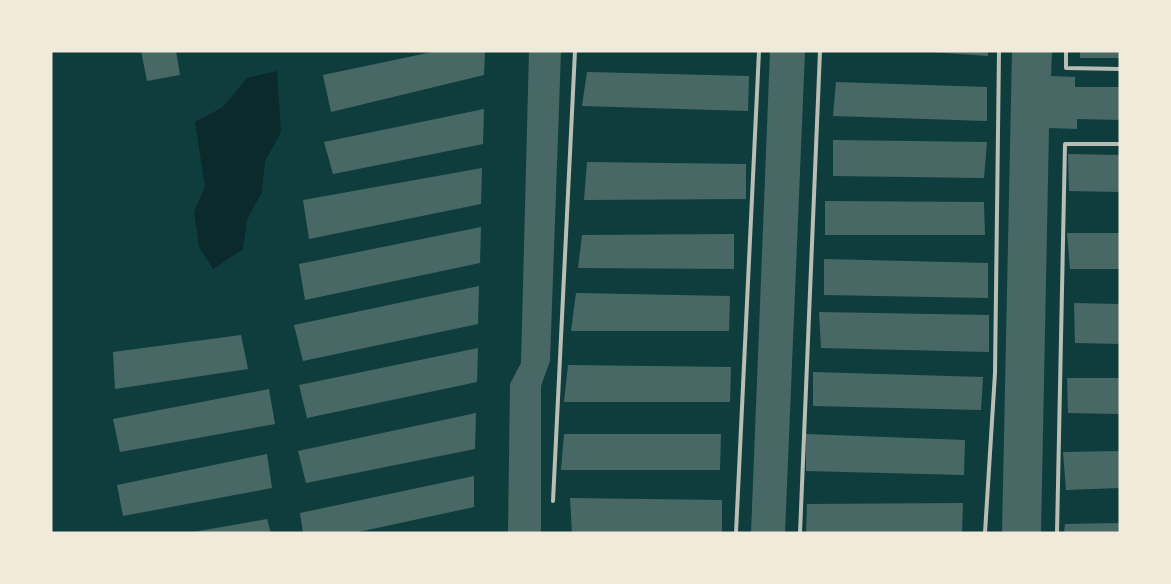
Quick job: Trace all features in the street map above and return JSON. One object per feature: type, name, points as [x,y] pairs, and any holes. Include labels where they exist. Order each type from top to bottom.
[{"type":"lane","points":[[553,501],[575,51]]},
{"type":"lane","points":[[736,533],[759,51]]},
{"type":"lane","points":[[800,533],[820,51]]},
{"type":"lane","points":[[985,533],[995,373],[999,51]]},
{"type":"lane","points":[[1066,51],[1066,68],[1120,69]]},
{"type":"lane","points":[[1058,533],[1065,144],[1120,144]]},
{"type":"water","points":[[277,71],[281,132],[265,161],[262,192],[247,220],[243,249],[213,269],[199,247],[194,212],[205,187],[195,122],[223,107],[247,78]]},
{"type":"building","points":[[141,51],[176,51],[180,75],[147,81]]},
{"type":"building","points":[[437,51],[485,51],[484,75],[331,112],[323,75]]},
{"type":"building","points":[[529,51],[561,51],[550,361],[541,386],[541,533],[508,533],[510,384],[521,363]]},
{"type":"building","points":[[770,51],[805,51],[785,533],[751,533]]},
{"type":"building","points":[[917,51],[988,51],[988,56]]},
{"type":"building","points":[[1012,51],[1052,51],[1051,76],[1075,77],[1075,87],[1120,87],[1120,120],[1077,119],[1077,129],[1049,128],[1041,533],[1002,533]]},
{"type":"building","points":[[1080,51],[1120,51],[1120,58],[1080,58]]},
{"type":"building","points":[[587,72],[749,76],[748,111],[582,106]]},
{"type":"building","points":[[836,82],[987,87],[987,121],[833,116]]},
{"type":"building","points":[[484,109],[483,144],[333,174],[324,142]]},
{"type":"building","points":[[833,140],[987,142],[984,178],[833,176]]},
{"type":"building","points":[[1068,154],[1120,155],[1120,192],[1069,191]]},
{"type":"building","points":[[587,162],[746,164],[746,199],[584,200]]},
{"type":"building","points":[[482,168],[481,204],[309,239],[303,200]]},
{"type":"building","points":[[825,201],[984,202],[985,235],[825,235]]},
{"type":"building","points":[[481,227],[480,263],[305,300],[299,264]]},
{"type":"building","points":[[1067,233],[1120,233],[1120,269],[1070,269]]},
{"type":"building","points":[[734,234],[734,269],[578,268],[582,235]]},
{"type":"building","points":[[824,259],[988,263],[988,298],[824,295]]},
{"type":"building","points":[[479,286],[478,324],[303,361],[294,325]]},
{"type":"building","points":[[576,293],[730,296],[729,331],[571,331]]},
{"type":"building","points":[[1074,303],[1120,304],[1120,344],[1075,343]]},
{"type":"building","points":[[819,312],[989,315],[989,352],[821,348]]},
{"type":"building","points":[[241,335],[248,369],[115,389],[113,352]]},
{"type":"building","points":[[478,348],[477,382],[307,418],[299,385]]},
{"type":"building","points":[[568,365],[731,367],[730,402],[564,402]]},
{"type":"building","points":[[813,372],[983,377],[981,410],[813,406]]},
{"type":"building","points":[[1067,378],[1120,378],[1120,414],[1068,413]]},
{"type":"building","points":[[269,389],[275,424],[120,452],[113,419]]},
{"type":"building","points":[[476,413],[475,449],[306,483],[298,451]]},
{"type":"building","points":[[564,434],[721,434],[720,470],[561,470]]},
{"type":"building","points":[[806,434],[965,440],[964,475],[806,471]]},
{"type":"building","points":[[1120,451],[1120,488],[1066,490],[1063,452]]},
{"type":"building","points":[[267,454],[272,488],[123,516],[117,485]]},
{"type":"building","points":[[474,476],[474,507],[354,533],[303,533],[300,513]]},
{"type":"building","points":[[570,498],[722,500],[722,533],[572,533]]},
{"type":"building","points":[[963,503],[962,533],[806,533],[807,504]]},
{"type":"building","points":[[267,519],[271,533],[193,533],[193,532]]},
{"type":"building","points":[[1120,523],[1120,533],[1064,533],[1065,524]]}]
